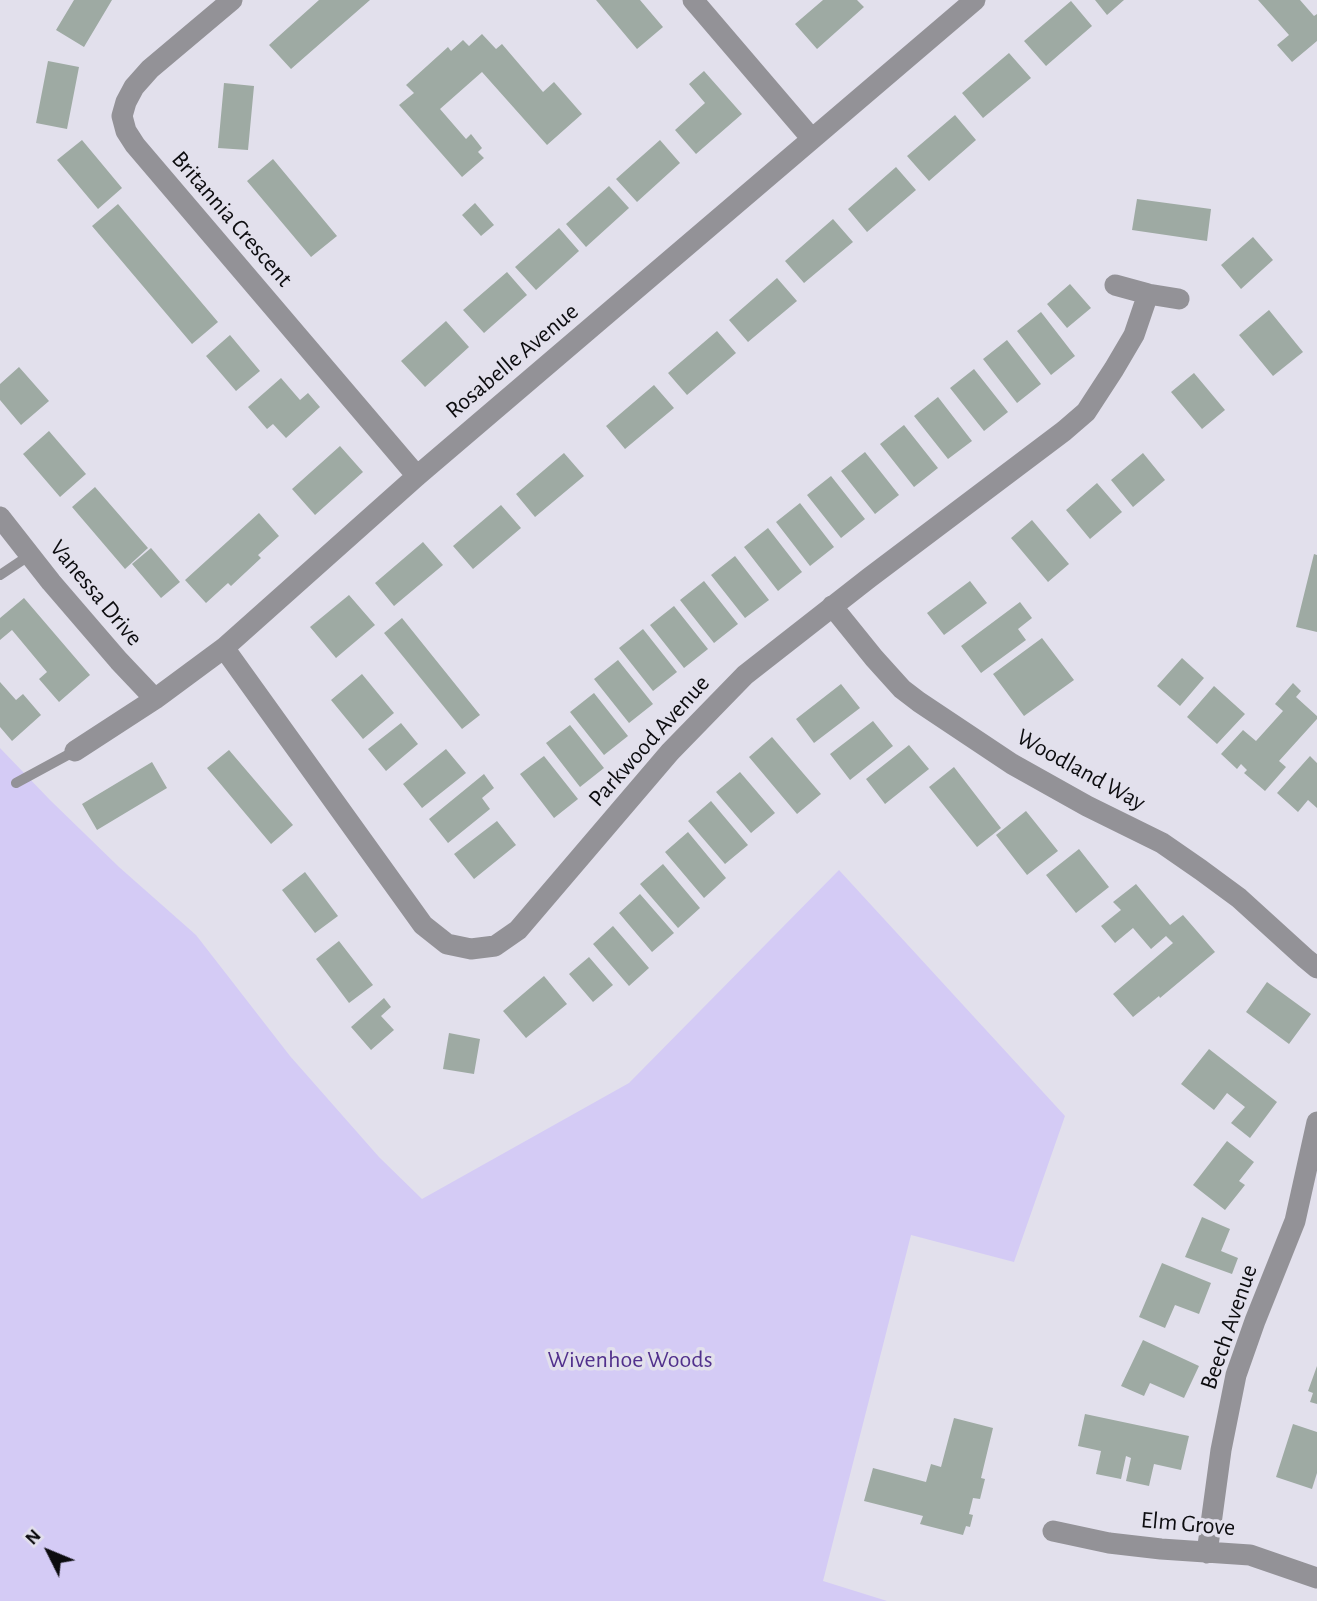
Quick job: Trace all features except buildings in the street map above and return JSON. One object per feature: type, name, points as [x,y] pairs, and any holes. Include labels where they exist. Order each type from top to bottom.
[{"type":"street","name":"Britannia Crescent","points":[[232,0],[150,69],[134,87],[122,116],[126,131],[143,155],[417,476]]},
{"type":"street","points":[[693,0],[812,139]]},
{"type":"street","name":"Rosabelle Avenue","points":[[75,751],[155,699],[224,648],[417,476],[975,0]]},
{"type":"street","points":[[1115,285],[1179,299]]},
{"type":"street","name":"Parkwood Avenue","points":[[224,648],[423,925],[447,944],[471,949],[495,946],[518,930],[670,752],[745,675],[1086,412],[1134,335],[1148,294]]},
{"type":"street","name":"Vanessa Drive","points":[[0,517],[110,651],[155,699]]},
{"type":"street","name":"Woodland Way","points":[[832,606],[902,689],[919,702],[1012,764],[1161,843],[1202,870],[1239,898],[1317,968]]},
{"type":"street","name":"Beech Avenue","points":[[1207,1553],[1221,1450],[1236,1375],[1295,1222],[1317,1122]]},
{"type":"street","name":"Elm Grove","points":[[1053,1531],[1108,1543],[1250,1555],[1317,1578]]},
{"type":"lane","points":[[0,575],[30,555]]},
{"type":"lane","points":[[16,783],[75,751]]},
{"type":"green space","name":"Wivenhoe Woods","points":[[0,748],[119,867],[196,935],[290,1056],[379,1157],[422,1199],[629,1083],[839,870],[1065,1116],[1014,1262],[911,1235],[823,1581],[887,1601],[0,1601]]}]
